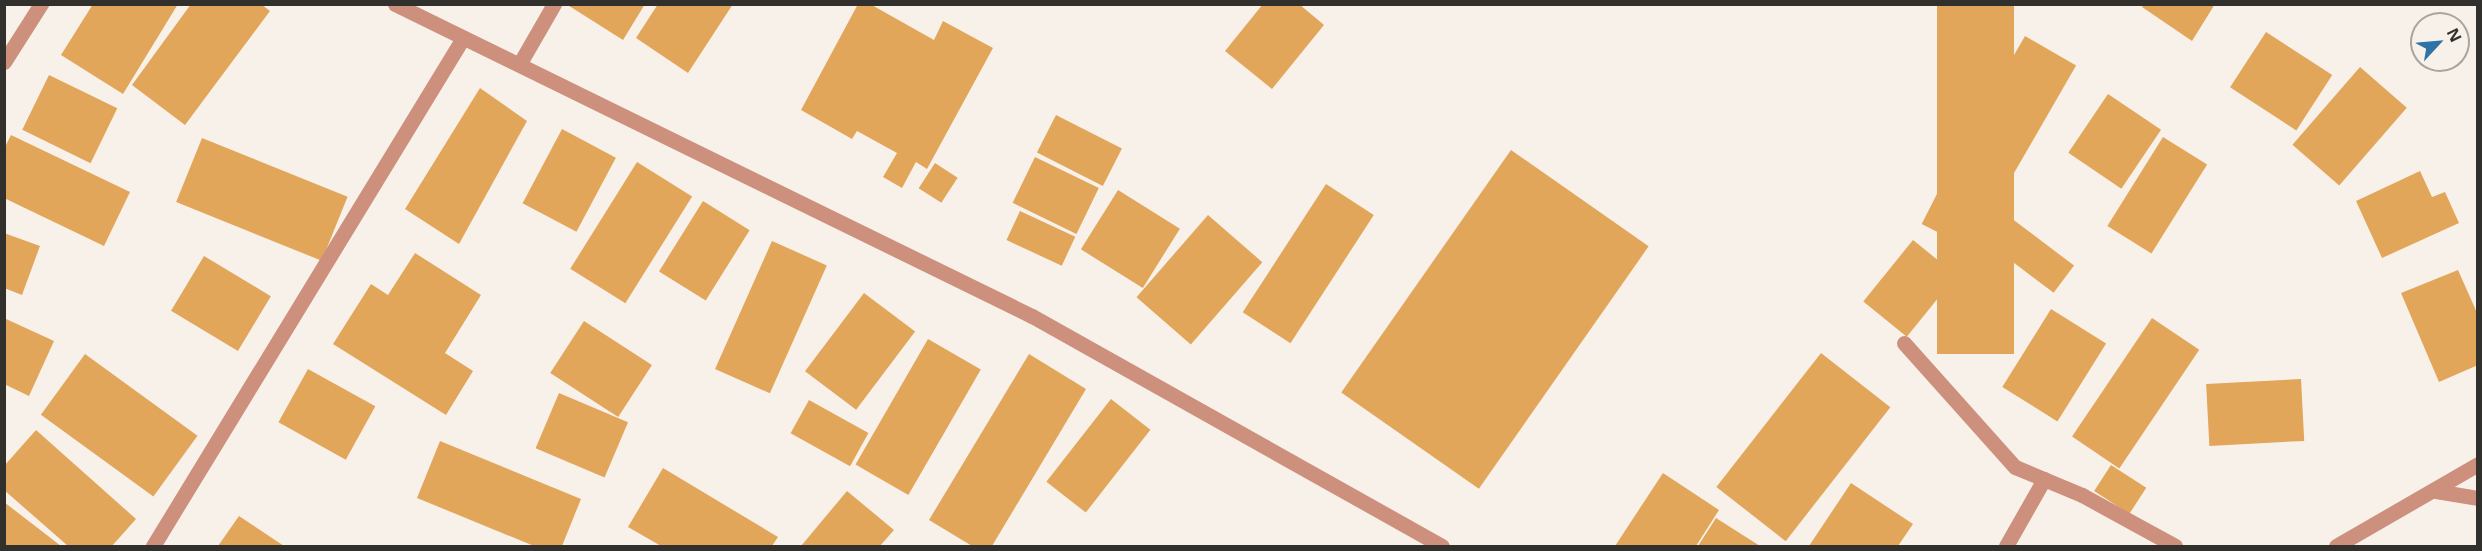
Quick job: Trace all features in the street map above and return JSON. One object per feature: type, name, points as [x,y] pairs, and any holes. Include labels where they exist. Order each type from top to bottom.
[{"type":"street","points":[[4,62],[41,4]]},
{"type":"street","points":[[394,4],[520,63],[1032,316],[1442,546]]},
{"type":"street","points":[[520,63],[554,4]]},
{"type":"street","points":[[153,546],[463,38]]},
{"type":"street","points":[[1904,343],[2015,467],[2082,495],[2175,546]]},
{"type":"street","points":[[2336,546],[2436,491],[2478,464]]},
{"type":"street","points":[[2006,546],[2044,479]]},
{"type":"street","points":[[2436,491],[2478,498]]},
{"type":"building","points":[[93,4],[178,4],[123,94],[61,55]]},
{"type":"building","points":[[191,4],[261,4],[270,11],[185,125],[132,85]]},
{"type":"building","points":[[566,4],[645,4],[623,40]]},
{"type":"building","points":[[658,4],[733,4],[688,73],[636,38]]},
{"type":"building","points":[[858,4],[870,4],[934,40],[943,21],[993,48],[927,169],[916,162],[902,188],[883,177],[897,153],[857,131],[852,139],[801,110]]},
{"type":"building","points":[[1263,4],[1299,4],[1324,25],[1272,89],[1225,51]]},
{"type":"building","points":[[1937,4],[2014,4],[2014,354],[1937,354]]},
{"type":"building","points":[[2144,4],[2215,4],[2192,41],[2142,7]]},
{"type":"building","points":[[2266,32],[2332,75],[2296,130],[2230,87]]},
{"type":"building","points":[[2025,36],[2076,65],[2004,191],[1952,162]]},
{"type":"building","points":[[2360,67],[2407,108],[2339,185],[2292,145]]},
{"type":"building","points":[[49,75],[117,108],[91,163],[22,130]]},
{"type":"building","points":[[480,88],[527,121],[459,244],[405,209]]},
{"type":"building","points":[[2108,94],[2161,130],[2121,189],[2068,153]]},
{"type":"building","points":[[1056,115],[1122,149],[1103,186],[1037,152]]},
{"type":"building","points":[[562,129],[616,158],[576,232],[523,203]]},
{"type":"building","points":[[11,135],[130,192],[104,246],[4,198],[4,149]]},
{"type":"building","points":[[2163,137],[2207,165],[2151,254],[2107,226]]},
{"type":"building","points":[[202,138],[348,197],[322,261],[176,202]]},
{"type":"building","points":[[1511,150],[1649,246],[1479,489],[1341,392]]},
{"type":"building","points":[[1035,157],[1099,188],[1076,234],[1013,203]]},
{"type":"building","points":[[637,162],[692,196],[625,303],[570,269]]},
{"type":"building","points":[[935,163],[958,178],[941,203],[919,188]]},
{"type":"building","points":[[2420,171],[2432,197],[2445,192],[2459,223],[2382,258],[2356,201]]},
{"type":"building","points":[[1326,184],[1374,215],[1290,343],[1243,312]]},
{"type":"building","points":[[1118,190],[1180,229],[1143,288],[1081,249]]},
{"type":"building","points":[[1938,192],[1982,214],[1965,246],[1922,224]]},
{"type":"building","points":[[703,201],[750,230],[706,301],[659,271]]},
{"type":"building","points":[[1020,211],[1075,237],[1062,266],[1006,240]]},
{"type":"building","points":[[1208,215],[1262,262],[1191,344],[1136,297]]},
{"type":"building","points":[[2011,218],[2074,266],[2054,293],[1991,245]]},
{"type":"building","points":[[4,233],[40,246],[22,295],[4,288]]},
{"type":"building","points":[[1913,240],[1957,275],[1907,337],[1863,301]]},
{"type":"building","points":[[772,241],[827,265],[770,393],[715,369]]},
{"type":"building","points":[[415,253],[481,295],[445,353],[473,371],[446,415],[333,344],[371,284],[388,295]]},
{"type":"building","points":[[204,256],[271,296],[238,351],[171,311]]},
{"type":"building","points":[[2458,270],[2478,315],[2478,365],[2439,382],[2401,293]]},
{"type":"building","points":[[864,293],[915,332],[856,410],[805,371]]},
{"type":"building","points":[[2051,309],[2106,343],[2057,421],[2002,387]]},
{"type":"building","points":[[4,318],[54,341],[29,396],[4,384]]},
{"type":"building","points":[[2152,318],[2199,350],[2119,468],[2072,437]]},
{"type":"building","points":[[584,321],[652,365],[618,417],[550,373]]},
{"type":"building","points":[[928,339],[981,370],[908,495],[856,465]]},
{"type":"building","points":[[1821,353],[1890,407],[1786,541],[1716,487]]},
{"type":"building","points":[[85,354],[197,436],[153,496],[41,415]]},
{"type":"building","points":[[1029,354],[1086,389],[992,546],[972,546],[929,520]]},
{"type":"building","points":[[308,369],[375,406],[346,460],[278,422]]},
{"type":"building","points":[[2301,379],[2304,441],[2209,446],[2206,384]]},
{"type":"building","points":[[559,393],[628,422],[605,478],[536,448]]},
{"type":"building","points":[[1111,399],[1150,430],[1086,513],[1046,482]]},
{"type":"building","points":[[809,400],[868,433],[850,466],[791,433]]},
{"type":"building","points":[[36,430],[136,519],[112,546],[68,546],[4,490],[4,466]]},
{"type":"building","points":[[440,441],[581,499],[562,546],[534,546],[417,498]]},
{"type":"building","points":[[2111,465],[2146,488],[2129,514],[2094,491]]},
{"type":"building","points":[[663,468],[778,537],[772,546],[661,546],[628,527]]},
{"type":"building","points":[[1663,473],[1719,510],[1696,546],[1615,546]]},
{"type":"building","points":[[1851,483],[1913,524],[1898,546],[1809,546]]},
{"type":"building","points":[[847,491],[894,530],[880,546],[801,546]]},
{"type":"building","points":[[4,502],[61,546],[4,546]]},
{"type":"building","points":[[239,516],[284,546],[218,546]]},
{"type":"building","points":[[1716,518],[1760,546],[1698,546]]}]
